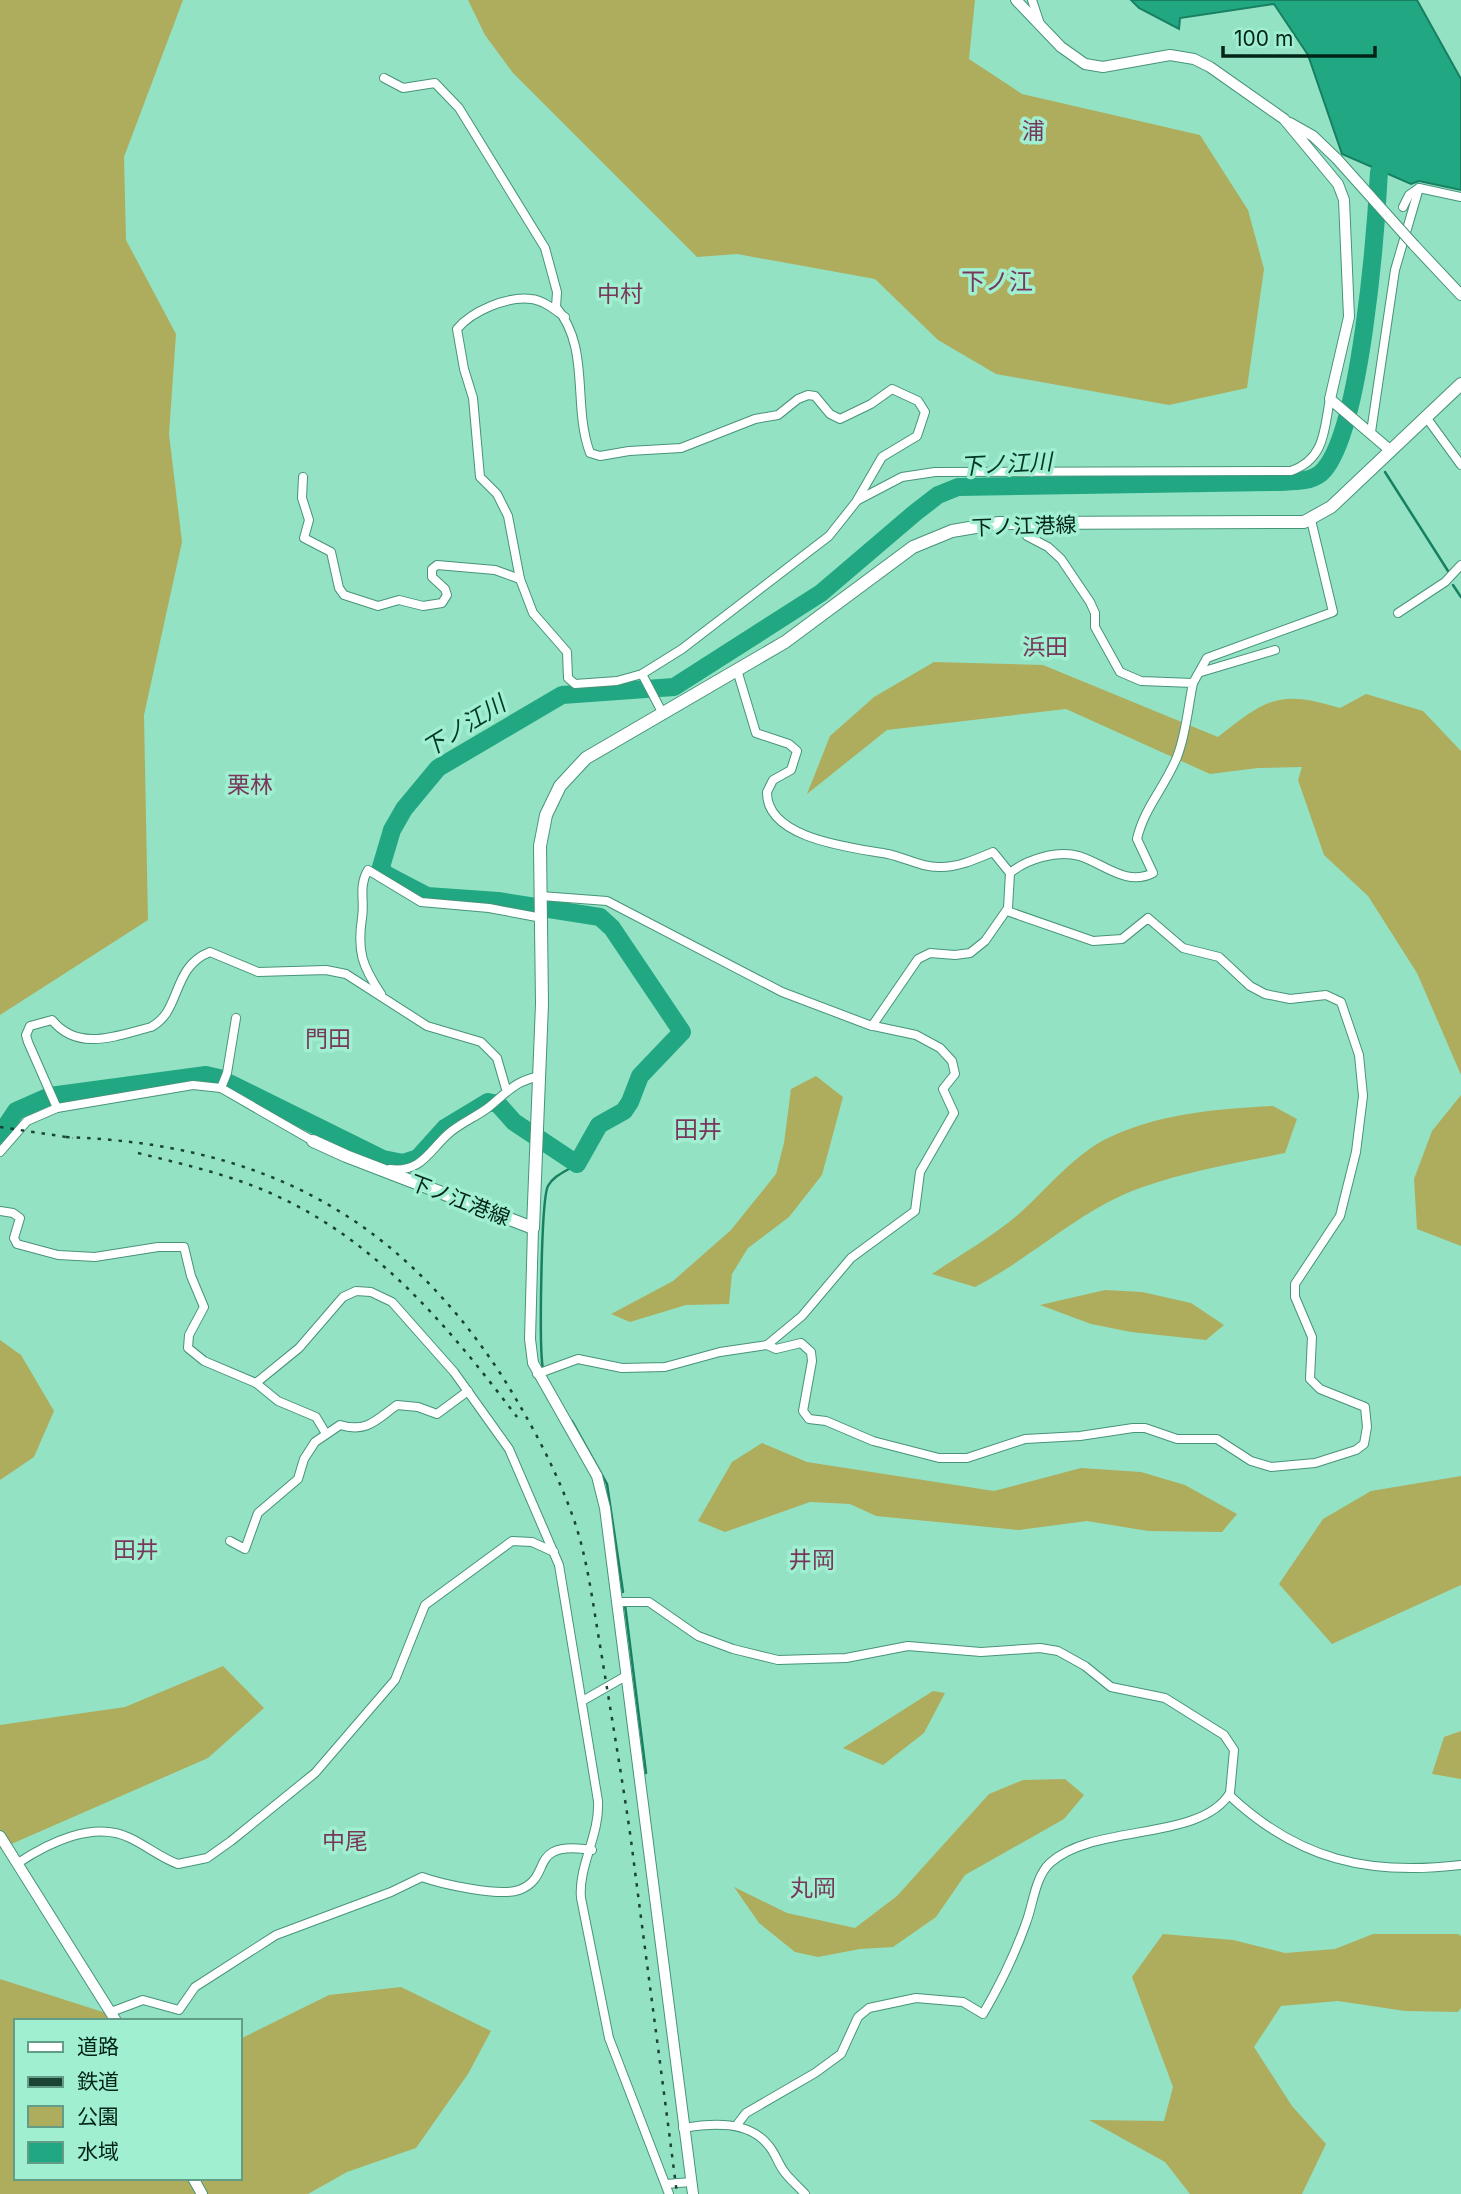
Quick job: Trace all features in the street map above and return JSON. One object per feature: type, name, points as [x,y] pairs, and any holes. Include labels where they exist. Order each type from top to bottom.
[{"type":"main road","name":"下ノ江港線","points":[[542,917],[541,839],[546,815],[559,786],[586,758],[804,629],[913,547],[965,527],[1018,523],[1284,524],[1311,520],[1331,507],[1461,384]]},
{"type":"main road","points":[[540,1076],[542,917]]},
{"type":"main road","name":"下ノ江港線","points":[[313,1141],[533,1228],[540,1076]]},
{"type":"street","points":[[1016,0],[1073,58],[1093,66],[1103,67],[1161,55],[1194,59],[1223,75],[1284,120],[1312,136],[1337,159],[1461,295]]},
{"type":"street","points":[[1032,0],[1041,27]]},
{"type":"street","points":[[384,78],[403,88],[435,83],[453,100],[545,248],[557,292],[556,307],[565,317],[581,368],[580,406],[590,453],[595,455],[681,448],[755,419],[778,415],[798,398],[808,395],[816,397],[830,414],[840,419],[871,404],[892,389],[918,401],[925,412],[917,436],[882,457],[856,502],[831,534],[816,547],[682,649],[643,675],[617,681],[573,682],[567,674],[567,652],[533,613],[520,579],[508,516],[497,494],[480,477],[477,423],[457,329],[477,312],[523,299],[534,299],[565,317]]},
{"type":"street","points":[[856,502],[902,477],[935,472],[1291,471],[1304,464],[1317,450],[1328,427],[1349,317],[1344,200],[1338,184],[1284,120]]},
{"type":"street","points":[[1368,430],[1395,270],[1419,188]]},
{"type":"street","points":[[1403,207],[1409,195],[1419,188],[1461,197]]},
{"type":"street","points":[[1332,399],[1391,451]]},
{"type":"street","points":[[1426,417],[1461,465]]},
{"type":"street","points":[[303,477],[302,498],[309,520],[304,538],[331,552],[339,588],[344,595],[379,606],[398,600],[423,607],[442,604],[447,595],[445,589],[432,577],[432,569],[437,565],[495,570],[520,579]]},
{"type":"street","points":[[1010,873],[1020,865],[1065,854],[1081,856],[1127,876],[1145,877],[1153,873],[1137,839],[1147,807],[1164,783],[1178,755],[1194,683],[1207,658],[1333,612],[1311,520]]},
{"type":"street","points":[[1018,523],[1027,536],[1048,547],[1060,559],[1090,602],[1095,613],[1095,627],[1119,672],[1141,681],[1194,683]]},
{"type":"street","points":[[1398,613],[1445,582],[1461,565]]},
{"type":"street","points":[[1201,672],[1275,650]]},
{"type":"street","points":[[737,670],[755,732],[789,744],[797,751],[791,770],[773,780],[767,792],[771,808],[785,823],[839,847],[886,854],[939,868],[961,864],[993,852],[1010,873],[1011,897],[1007,911],[985,942],[970,953],[930,953],[918,959],[872,1026]]},
{"type":"street","points":[[643,675],[663,714]]},
{"type":"street","points":[[386,1002],[368,975],[360,948],[361,890],[368,870],[421,902],[489,908],[542,917]]},
{"type":"street","points":[[541,896],[607,901],[782,992],[872,1026],[916,1035],[940,1048],[952,1061],[955,1074],[943,1089],[954,1113],[920,1172],[915,1211],[851,1258],[802,1316],[767,1345],[720,1352],[665,1367],[622,1368],[584,1359],[565,1362],[542,1372]]},
{"type":"street","points":[[767,1345],[776,1349],[801,1343],[811,1352],[812,1362],[803,1404],[806,1418],[836,1425],[873,1441],[939,1458],[967,1458],[1025,1439],[1080,1436],[1133,1428],[1145,1428],[1177,1439],[1217,1439],[1251,1461],[1271,1467],[1315,1463],[1356,1450],[1364,1444],[1367,1427],[1364,1407],[1320,1389],[1310,1378],[1311,1336],[1295,1297],[1299,1274],[1340,1216],[1356,1152],[1363,1096],[1362,1080],[1352,1029],[1340,1002],[1326,995],[1290,999],[1265,994],[1251,986],[1219,957],[1183,948],[1148,918],[1122,939],[1093,941],[1007,911]]},
{"type":"street","points":[[56,1105],[27,1042],[26,1035],[30,1026],[52,1020],[63,1033],[84,1041],[151,1027],[160,1021],[167,1010],[186,969],[210,952],[258,972],[340,972],[359,981],[386,1002],[427,1026],[481,1042],[497,1058],[506,1089]]},
{"type":"street","points":[[221,1087],[226,1075],[236,1017]]},
{"type":"street","points":[[374,1167],[397,1170],[419,1164],[429,1158],[449,1133],[492,1104],[506,1089],[521,1080],[540,1076]]},
{"type":"street","points":[[0,1152],[27,1121],[56,1105],[181,1086],[221,1087],[313,1141]]},
{"type":"street","points":[[0,1211],[13,1213],[20,1218],[14,1238],[17,1244],[48,1253],[95,1257],[158,1247],[184,1247],[191,1276],[204,1307],[190,1335],[188,1348],[204,1361],[256,1383],[278,1401],[316,1417],[326,1432]]},
{"type":"street","points":[[533,1228],[530,1339],[542,1372],[597,1476],[605,1508],[692,2188],[666,2184]]},
{"type":"street","points":[[256,1383],[299,1348],[343,1297],[362,1291],[386,1298],[395,1305],[468,1391],[514,1460],[554,1552],[584,1700],[598,1801],[598,1827],[580,1892],[604,2018],[614,2053],[670,2194]]},
{"type":"street","points":[[230,1541],[246,1549],[257,1516],[298,1479],[307,1451],[326,1432],[340,1425],[353,1429],[365,1428],[397,1405],[418,1407],[437,1414],[468,1391]]},
{"type":"street","points":[[18,1863],[43,1846],[103,1831],[129,1837],[178,1864],[207,1858],[301,1787],[383,1695],[401,1668],[419,1617],[432,1598],[469,1575],[512,1541],[533,1542],[554,1552]]},
{"type":"street","points":[[617,1602],[649,1602],[698,1636],[733,1649],[778,1660],[846,1658],[908,1646],[981,1652],[1040,1648],[1058,1651],[1085,1666],[1111,1687],[1166,1698],[1224,1735],[1234,1750],[1229,1795],[1198,1816],[1164,1828],[1090,1840],[1048,1864],[1000,1985],[984,2014],[963,2002],[916,1998],[869,2008],[858,2017],[841,2054],[815,2073],[746,2113],[736,2126]]},
{"type":"street","points":[[584,1700],[626,1676]]},
{"type":"street","points":[[1229,1795],[1300,1844],[1349,1864],[1378,1869],[1461,1865]]},
{"type":"street","points":[[0,1836],[114,2017],[143,2000],[179,2010],[195,1987],[276,1934],[391,1892],[422,1877],[475,1890],[517,1891],[531,1881],[548,1853],[555,1849],[592,1850]]},
{"type":"street","points":[[683,2129],[713,2124],[736,2126],[767,2143],[785,2173],[805,2194]]},
{"type":"green space","points":[[0,0],[183,0],[124,157],[126,240],[176,334],[169,434],[182,542],[144,715],[148,920],[0,1015]]},
{"type":"green space","points":[[468,0],[975,0],[969,59],[1022,94],[1200,135],[1248,210],[1264,269],[1247,388],[1169,405],[996,374],[938,340],[875,279],[737,254],[697,257],[513,73],[485,35]]},
{"type":"green space","points":[[934,662],[1043,665],[1218,737],[1262,706],[1287,699],[1302,699],[1340,708],[1366,694],[1423,711],[1461,751],[1461,1075],[1417,973],[1368,896],[1324,855],[1298,780],[1302,767],[1258,768],[1210,774],[1066,709],[887,730],[807,794],[830,736],[874,697]]},
{"type":"green space","points":[[816,1076],[843,1097],[822,1175],[789,1217],[748,1248],[732,1274],[729,1304],[686,1305],[630,1322],[611,1314],[673,1281],[731,1230],[776,1174],[784,1143],[791,1089]]},
{"type":"green space","points":[[1461,1095],[1461,1246],[1417,1229],[1414,1179],[1432,1131]]},
{"type":"green space","points":[[1273,1106],[1297,1119],[1285,1153],[1175,1177],[1118,1197],[975,1287],[932,1274],[1010,1221],[1073,1162],[1110,1137],[1170,1117]]},
{"type":"green space","points":[[1105,1290],[1142,1292],[1191,1303],[1224,1325],[1206,1340],[1131,1332],[1091,1324],[1040,1305]]},
{"type":"green space","points":[[0,1340],[21,1355],[54,1411],[34,1457],[0,1480]]},
{"type":"green space","points":[[762,1443],[807,1462],[994,1491],[1081,1468],[1141,1472],[1185,1485],[1237,1514],[1222,1532],[1148,1531],[1087,1521],[1019,1530],[876,1516],[850,1504],[810,1502],[725,1532],[698,1521],[732,1462]]},
{"type":"green space","points":[[1461,1476],[1461,1585],[1332,1644],[1279,1584],[1323,1519],[1371,1491]]},
{"type":"green space","points":[[223,1666],[264,1708],[208,1758],[0,1849],[0,1725],[125,1707]]},
{"type":"green space","points":[[933,1691],[945,1693],[924,1733],[883,1765],[843,1748]]},
{"type":"green space","points":[[1461,1731],[1461,1779],[1432,1774],[1444,1737]]},
{"type":"green space","points":[[1065,1779],[1084,1795],[1064,1819],[965,1875],[936,1917],[893,1947],[860,1949],[818,1957],[795,1952],[759,1923],[734,1887],[787,1913],[855,1928],[897,1896],[989,1794],[1023,1780]]},
{"type":"green space","points":[[1163,1934],[1233,1940],[1285,1953],[1335,1949],[1373,1934],[1458,1934],[1461,1936],[1461,2008],[1458,2012],[1405,2011],[1338,2001],[1281,2006],[1254,2047],[1292,2106],[1326,2144],[1302,2194],[1190,2194],[1165,2162],[1089,2120],[1164,2121],[1173,2087],[1132,1977]]},
{"type":"green space","points":[[0,1979],[125,2019],[14,2019],[14,2180],[242,2180],[242,2038],[329,1995],[401,1987],[491,2031],[468,2074],[416,2148],[347,2172],[308,2194],[0,2194]]},
{"type":"water","points":[[1131,0],[1417,0],[1461,79],[1461,190],[1419,181],[1411,184],[1342,154],[1308,55],[1274,4],[1180,18],[1179,29],[1139,8]]},
{"type":"waterway","name":"下ノ江川","points":[[0,1135],[16,1111],[50,1096],[206,1075],[219,1078],[383,1159],[403,1163],[418,1158],[445,1128],[488,1102],[498,1104],[514,1122],[577,1164],[599,1125],[624,1111],[640,1076],[682,1032],[612,928],[600,917],[498,901],[427,896],[385,874],[381,867],[392,830],[404,809],[438,768],[562,695],[674,687],[821,593],[916,512],[938,495],[958,487],[1275,482],[1300,481],[1321,473],[1335,452],[1347,419],[1356,377],[1370,283],[1379,172]]},
{"type":"waterway","points":[[1385,472],[1448,571]]},
{"type":"waterway","points":[[1453,585],[1461,597]]},
{"type":"waterway","points":[[543,1369],[541,1275],[546,1197],[548,1186],[554,1179],[577,1164]]},
{"type":"waterway","points":[[572,1421],[607,1484],[623,1592]]},
{"type":"waterway","points":[[625,1605],[646,1773]]},
{"type":"railway","points":[[0,1127],[73,1138]]},
{"type":"railway","points":[[66,1137],[136,1143],[200,1154],[260,1173],[316,1198],[368,1231],[416,1271],[461,1319],[502,1376],[522,1410],[566,1498],[586,1566],[631,1840],[677,2194]]},
{"type":"railway","points":[[138,1153],[213,1172],[256,1187],[297,1206],[335,1229],[370,1254],[433,1314],[517,1417]]},
{"type":"district","name":"浦","points":[[1033,131]]},
{"type":"district","name":"下ノ江","points":[[997,281]]},
{"type":"district","name":"中村","points":[[620,294]]},
{"type":"district","name":"浜田","points":[[1045,647]]},
{"type":"district","name":"栗林","points":[[250,785]]},
{"type":"district","name":"門田","points":[[328,1039]]},
{"type":"district","name":"田井","points":[[698,1129]]},
{"type":"district","name":"田井","points":[[136,1550]]},
{"type":"district","name":"井岡","points":[[812,1560]]},
{"type":"district","name":"中尾","points":[[345,1841]]},
{"type":"district","name":"丸岡","points":[[813,1888]]}]
